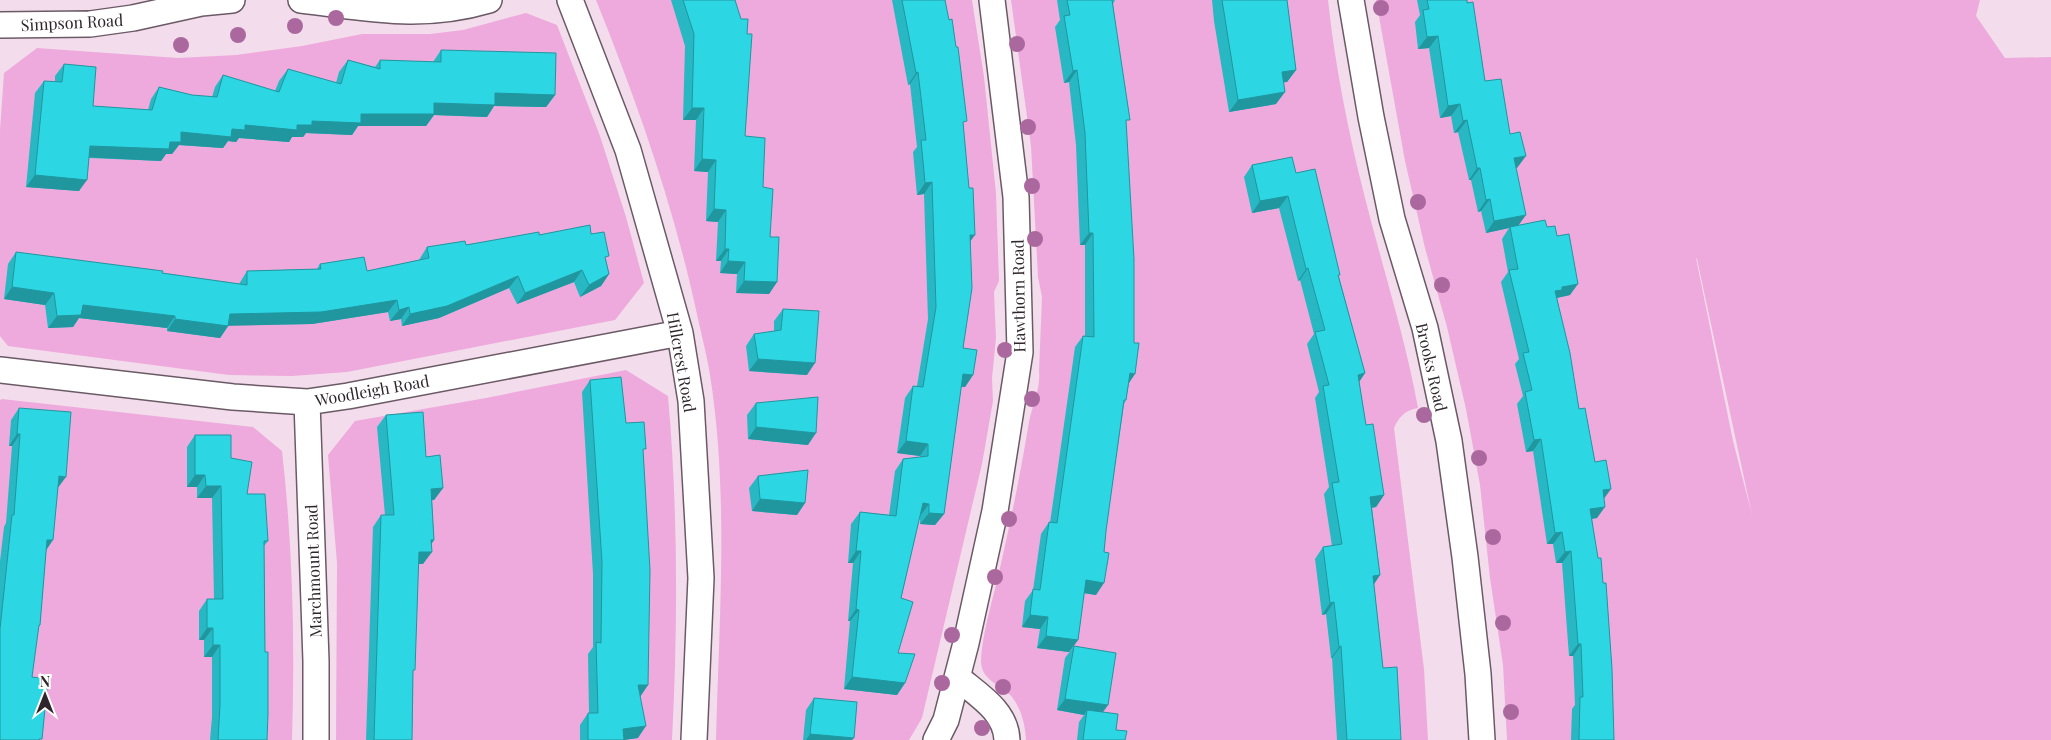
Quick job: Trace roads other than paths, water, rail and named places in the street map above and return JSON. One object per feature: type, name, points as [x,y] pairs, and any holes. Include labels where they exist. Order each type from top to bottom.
[{"type":"street","name":"Simpson Road","points":[[0,25],[90,24],[133,18],[201,2],[232,0]]},
{"type":"street","points":[[301,0],[388,12],[464,7],[489,0]]},
{"type":"street","name":"Hillcrest Road","points":[[570,0],[628,150],[680,333],[692,400],[701,578],[694,740]]},
{"type":"street","name":"Hawthorn Road","points":[[936,740],[946,720],[958,678],[995,512],[1020,352],[1016,197],[992,0]]},
{"type":"street","name":"Brooks Road","points":[[1351,0],[1371,117],[1392,219],[1425,328],[1449,441],[1478,674],[1482,740]]},
{"type":"street","name":"Woodleigh Road","points":[[0,370],[233,397],[307,402],[348,396],[680,333]]},
{"type":"street","name":"Marchmount Road","points":[[307,402],[316,661],[316,740]]},
{"type":"street","points":[[958,678],[998,712],[1007,734],[1007,740]]}]
